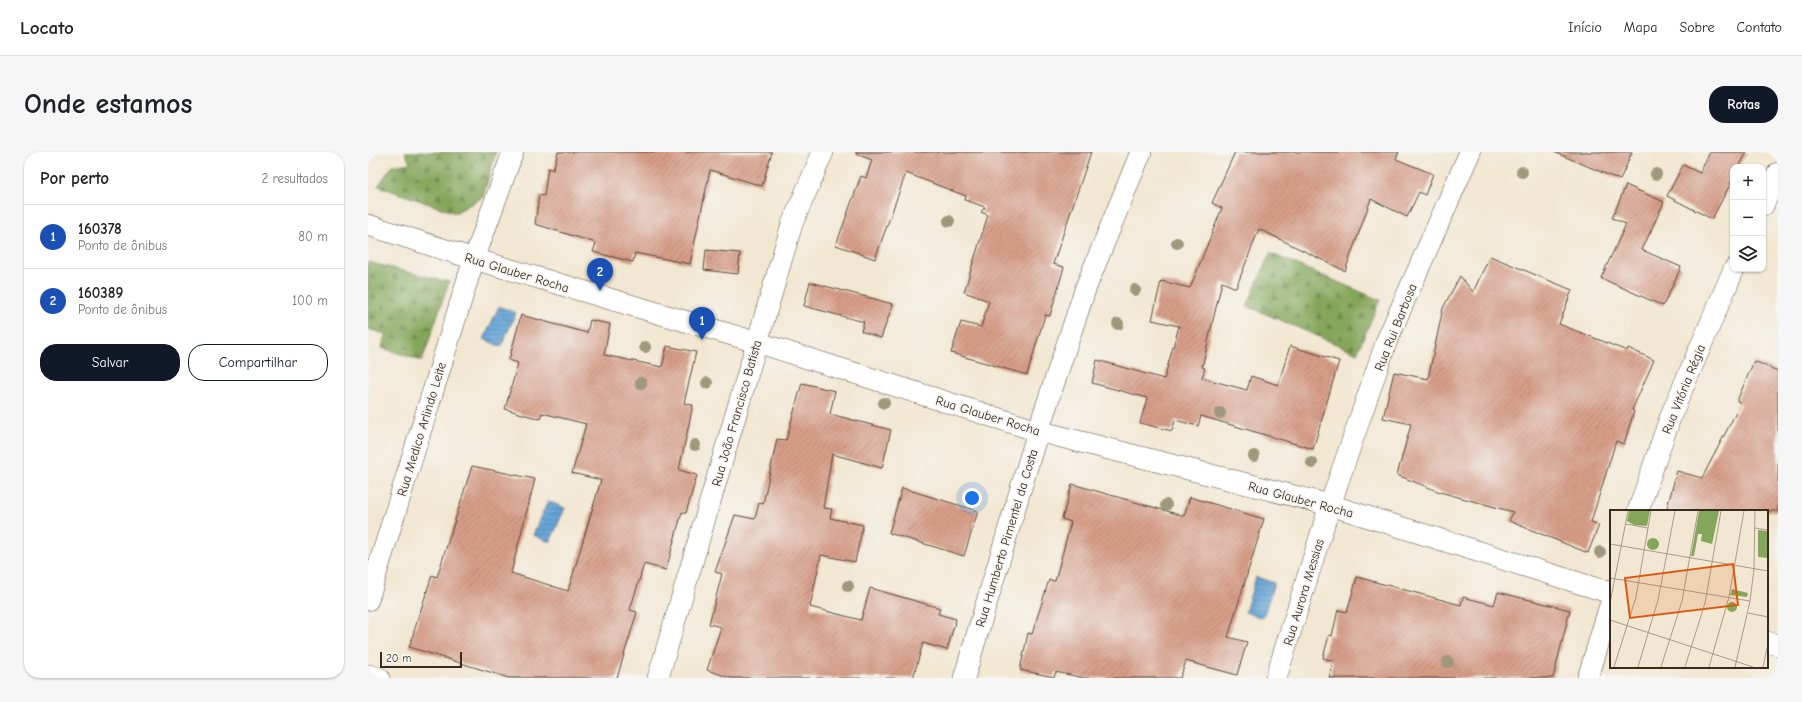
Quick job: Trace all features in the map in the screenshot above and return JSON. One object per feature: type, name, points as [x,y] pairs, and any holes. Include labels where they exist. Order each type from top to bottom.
[{"type":"street","name":"Rua Medico Arlindo Leite","points":[[368,600],[474,259],[513,152]]},
{"type":"street","name":"Rua João Francisco Batista","points":[[658,678],[792,224],[823,152]]},
{"type":"street","name":"Rua Humberto Pimentel da Costa","points":[[964,678],[1038,431],[1086,287],[1141,152]]},
{"type":"street","name":"Rua Rui Barbosa","points":[[1330,505],[1387,340],[1470,152]]},
{"type":"street","points":[[1766,200],[1778,173]]},
{"type":"street","name":"Rua Glauber Rocha","points":[[368,225],[474,259],[756,342],[1038,431],[1330,505],[1610,593]]},
{"type":"street","name":"Rua Vitória Régia","points":[[1638,510],[1671,415],[1733,272]]},
{"type":"street","name":"Rua Aurora Messias","points":[[1276,678],[1330,505]]},
{"type":"street","points":[[1588,678],[1610,605]]},
{"type":"street","points":[[1768,642],[1778,645]]},
{"type":"street","points":[[368,675],[378,678]]},
{"type":"green space","points":[[405,152],[496,152],[483,197],[455,213],[378,186],[392,166],[410,163]]},
{"type":"green space","points":[[1270,253],[1380,300],[1357,353],[1247,306]]},
{"type":"green space","points":[[368,262],[449,282],[422,361],[382,348],[385,334],[368,329]]},
{"type":"water","points":[[499,306],[516,313],[501,347],[484,339]]},
{"type":"water","points":[[548,501],[565,508],[550,542],[533,535]]},
{"type":"water","points":[[1256,577],[1274,583],[1263,618],[1245,612]]},
{"type":"building","points":[[558,152],[772,152],[762,186],[710,170],[690,264],[635,253],[633,262],[593,252],[596,243],[535,224],[539,195],[544,196],[548,168],[553,170]]},
{"type":"building","points":[[856,152],[1091,152],[1053,264],[1064,267],[1050,316],[1045,315],[1027,375],[951,353],[961,322],[981,327],[989,301],[964,292],[988,215],[981,212],[985,207],[965,200],[966,196],[906,173],[875,259],[836,245],[861,176],[866,178],[872,160],[856,154]]},
{"type":"building","points":[[1235,152],[1399,152],[1396,159],[1433,174],[1425,195],[1419,192],[1407,217],[1371,199],[1345,271],[1259,229],[1236,288],[1222,282],[1202,367],[1205,368],[1202,378],[1247,390],[1251,376],[1278,385],[1290,346],[1339,361],[1313,449],[1201,416],[1198,426],[1175,420],[1172,431],[1140,423],[1147,398],[1092,383],[1097,360],[1164,379],[1179,326],[1152,320],[1161,281],[1190,288],[1222,208],[1212,203]]},
{"type":"building","points":[[1554,152],[1632,152],[1620,180]]},
{"type":"building","points":[[1710,152],[1747,152],[1741,164],[1730,164],[1730,185],[1712,219],[1667,196],[1683,165],[1700,173]]},
{"type":"building","points":[[1626,185],[1664,202],[1642,250],[1681,267],[1663,306],[1601,278],[1626,224],[1612,218]]},
{"type":"building","points":[[706,250],[740,253],[738,274],[704,270]]},
{"type":"building","points":[[1490,256],[1572,290],[1559,324],[1627,351],[1628,348],[1654,360],[1632,410],[1634,411],[1624,444],[1616,441],[1591,522],[1599,525],[1588,553],[1509,521],[1513,512],[1440,492],[1397,475],[1411,424],[1383,418],[1394,372],[1428,379],[1443,308],[1460,276],[1473,292]]},
{"type":"building","points":[[810,282],[893,304],[881,338],[861,331],[864,322],[804,306]]},
{"type":"building","points":[[521,315],[587,333],[590,320],[610,324],[604,355],[662,367],[667,346],[696,352],[684,403],[693,405],[679,470],[697,475],[686,513],[682,512],[666,570],[644,564],[630,610],[637,612],[617,678],[509,678],[409,647],[432,575],[437,577],[472,466],[535,479],[511,573],[568,591],[601,480],[572,473],[586,424],[542,413],[540,419],[505,409],[518,363],[509,360]]},
{"type":"building","points":[[1754,361],[1778,371],[1778,511],[1666,510],[1677,471],[1702,478],[1741,403],[1737,401]]},
{"type":"building","points":[[802,383],[835,391],[830,414],[891,430],[882,468],[832,454],[823,508],[832,509],[830,518],[863,525],[855,562],[821,555],[810,607],[861,620],[870,588],[940,608],[938,614],[956,619],[947,650],[923,643],[913,678],[731,678],[707,670],[721,627],[709,624],[722,574],[715,572],[735,515],[755,519],[759,503],[763,504],[777,439],[786,440]]},
{"type":"building","points":[[1072,484],[1184,516],[1190,497],[1264,519],[1228,637],[1247,642],[1237,675],[1186,661],[1180,678],[1084,678],[1056,672],[1054,677],[1020,670],[1028,633],[1032,634],[1049,580],[1055,581],[1071,522],[1062,519]]},
{"type":"building","points":[[902,488],[978,511],[964,556],[889,533]]},
{"type":"building","points":[[1357,577],[1461,605],[1463,597],[1494,605],[1498,592],[1570,610],[1553,678],[1329,678],[1333,661],[1323,658],[1329,635],[1332,636],[1338,610],[1347,612]]},
{"type":"place","name":"160389","points":[[600,291]]},
{"type":"place","name":"160378","points":[[702,340]]}]
